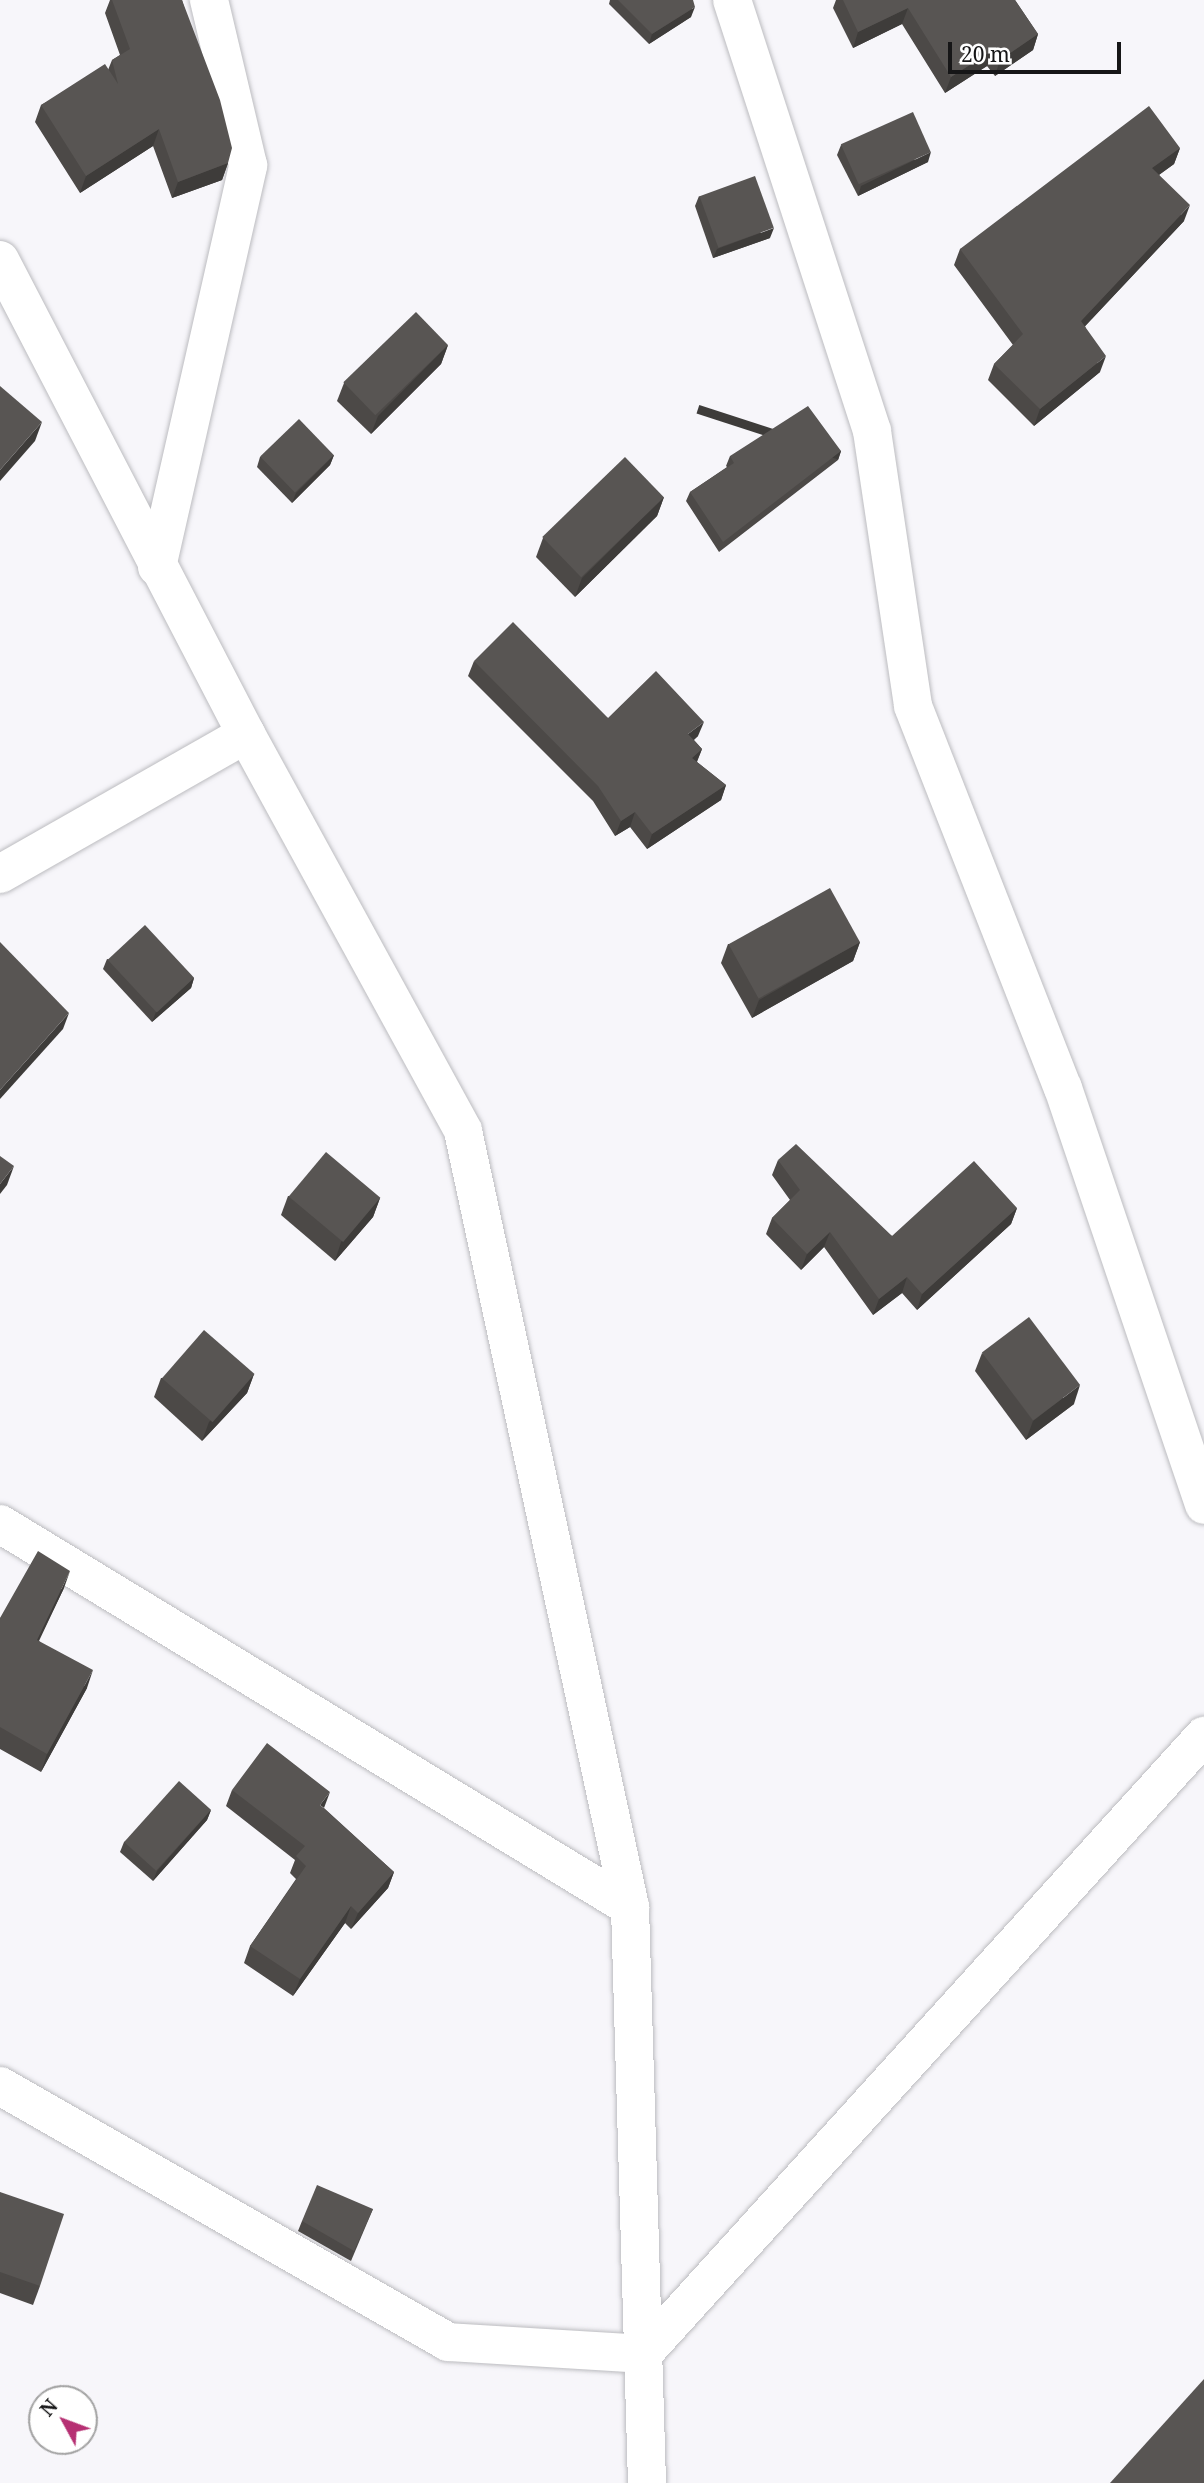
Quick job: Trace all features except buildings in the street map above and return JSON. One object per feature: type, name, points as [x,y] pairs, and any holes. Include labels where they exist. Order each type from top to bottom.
[{"type":"street","points":[[158,567],[248,165],[209,0]]},
{"type":"street","points":[[732,0],[872,431],[913,706],[1063,1088],[1204,1505]]},
{"type":"street","points":[[0,260],[246,734],[463,1131],[630,1907],[647,2483]]},
{"type":"street","points":[[0,874],[246,734]]},
{"type":"street","points":[[0,1524],[630,1907]]},
{"type":"street","points":[[643,2354],[1204,1736]]},
{"type":"street","points":[[0,2086],[448,2342],[643,2354]]}]
